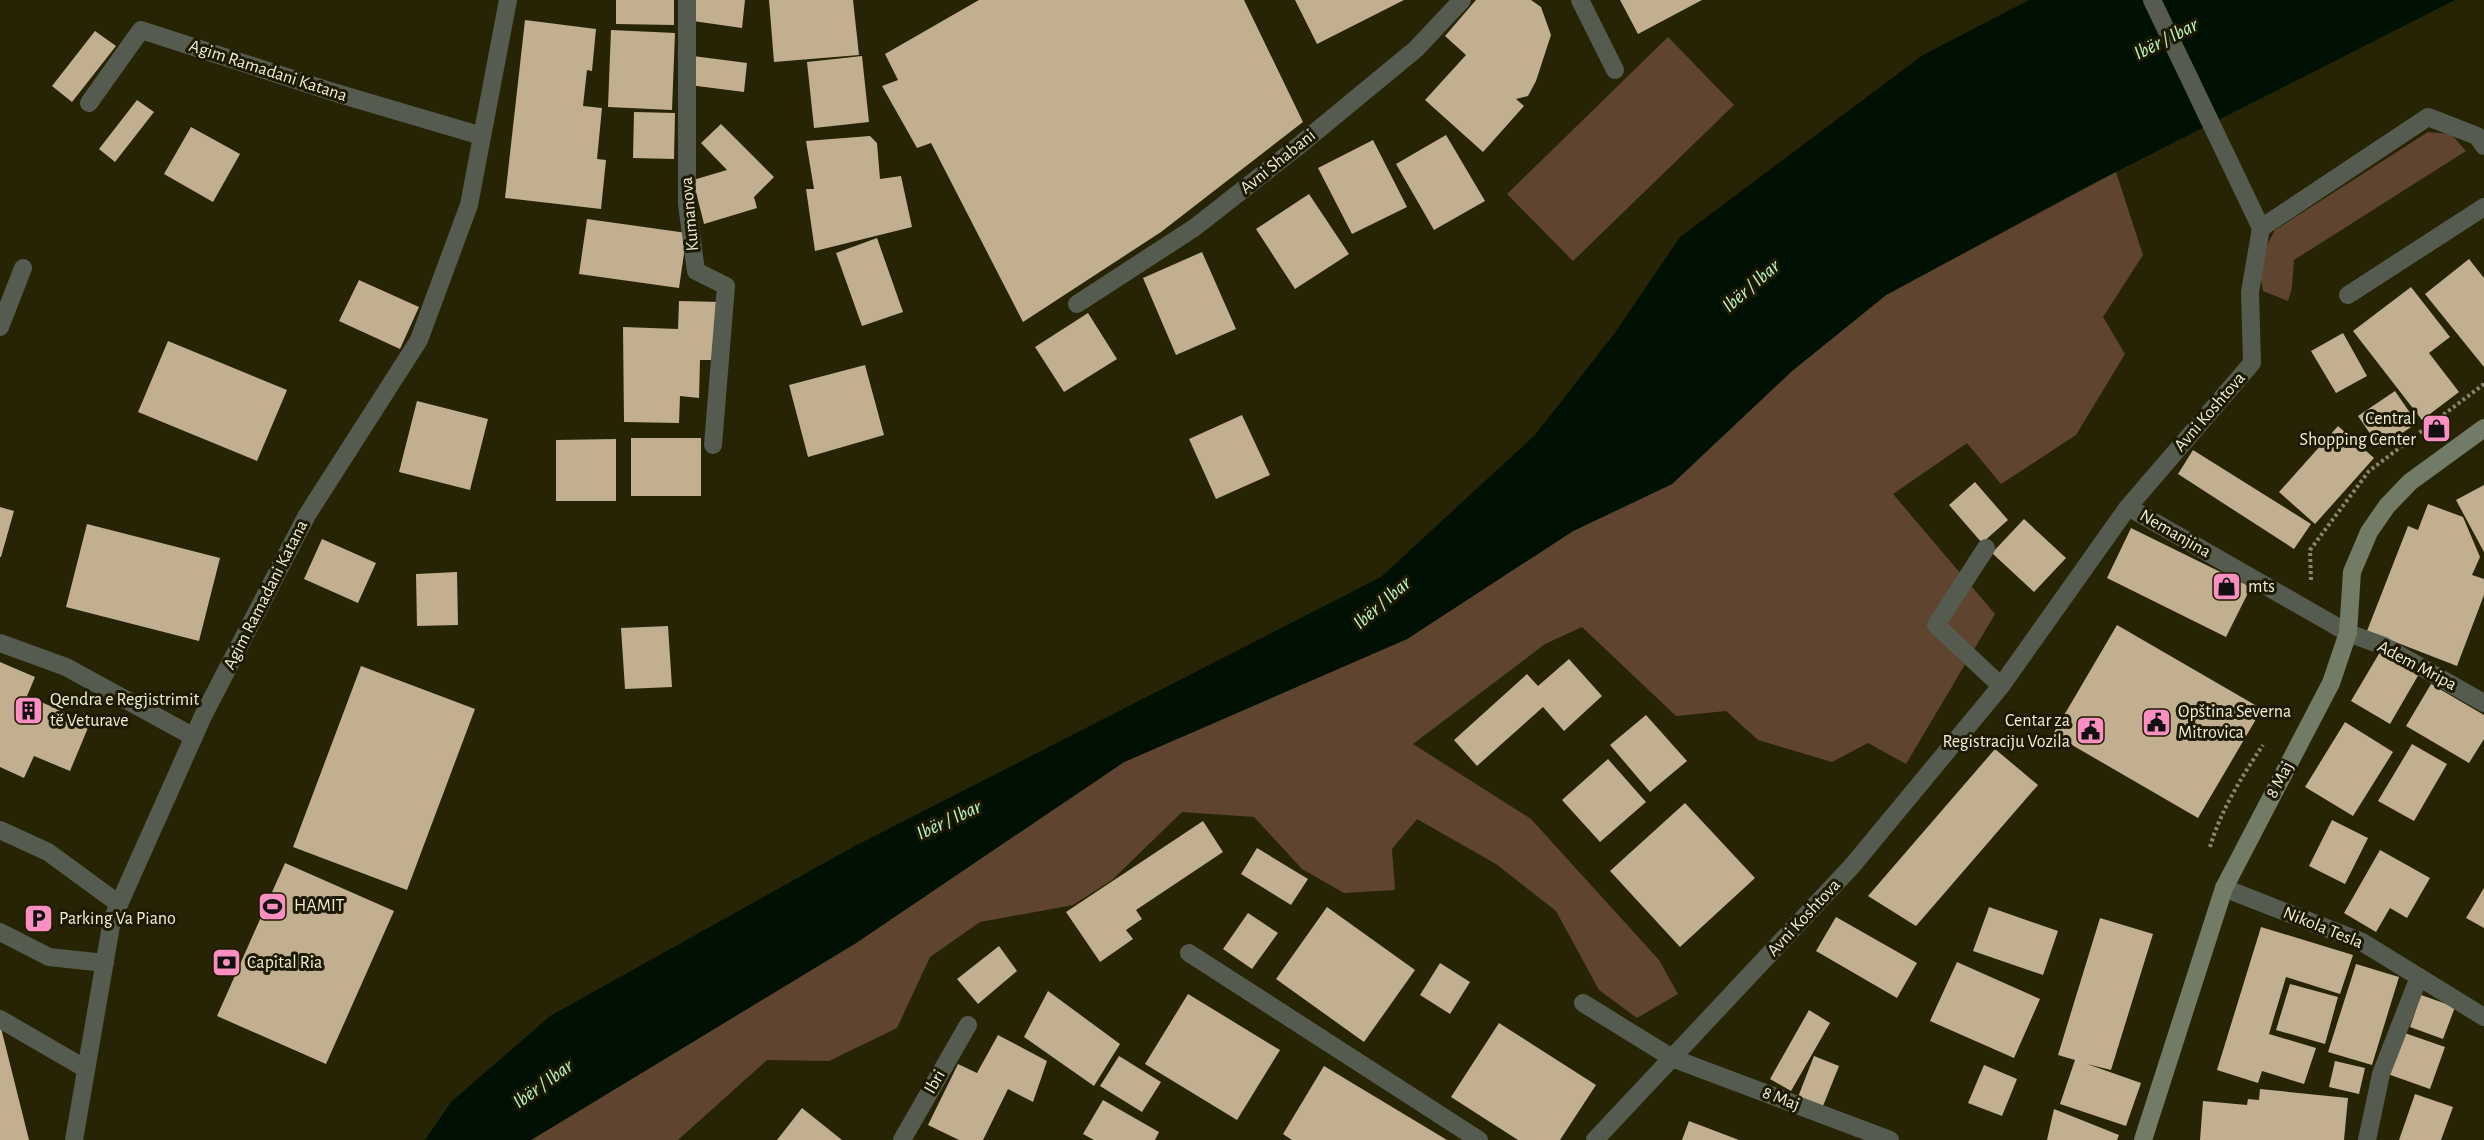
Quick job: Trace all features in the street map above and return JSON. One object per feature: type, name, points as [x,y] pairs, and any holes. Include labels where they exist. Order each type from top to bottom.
[{"type":"main road","name":"8 Maj","points":[[2143,1140],[2223,888],[2331,683],[2348,633],[2352,572],[2369,532],[2387,506],[2410,482],[2484,428]]},
{"type":"street","name":"Agim Ramadani Katana","points":[[74,1140],[112,920],[194,737],[307,515],[419,340],[469,205],[508,0]]},
{"type":"street","name":"Kumanova","points":[[687,0],[687,204],[696,271],[726,286],[713,445]]},
{"type":"street","name":"Avni Shabani","points":[[1077,304],[1194,228],[1296,148],[1416,49],[1462,0]]},
{"type":"street","points":[[1580,0],[1616,70]]},
{"type":"street","points":[[2152,0],[2261,228],[2428,117],[2478,136],[2484,146]]},
{"type":"street","name":"Agim Ramadani Katana","points":[[89,103],[141,30],[336,93],[482,136]]},
{"type":"street","points":[[2348,295],[2484,207]]},
{"type":"street","name":"Avni Koshtova","points":[[1595,1140],[1852,866],[2001,686],[2128,507],[2252,363],[2250,292],[2261,228]]},
{"type":"street","points":[[0,327],[22,268]]},
{"type":"street","name":"Nemanjina","points":[[2128,507],[2348,633]]},
{"type":"street","points":[[1986,548],[1936,626],[2001,686]]},
{"type":"street","name":"Adem Mripa","points":[[2348,633],[2384,646],[2484,703]]},
{"type":"street","points":[[0,643],[66,667],[194,737]]},
{"type":"street","points":[[0,830],[48,852],[119,904]]},
{"type":"street","name":"Nikola Tesla","points":[[2223,888],[2362,942],[2484,1017]]},
{"type":"street","points":[[0,932],[49,957],[105,963]]},
{"type":"street","points":[[1189,953],[1479,1140]]},
{"type":"street","points":[[2367,1140],[2381,1074],[2419,976]]},
{"type":"street","name":"8 Maj","points":[[1583,1003],[1672,1058],[1890,1140]]},
{"type":"street","points":[[0,1019],[86,1069]]},
{"type":"street","name":"Ibri","points":[[902,1140],[968,1025]]},
{"type":"shaded area","points":[[1668,37],[1734,105],[1573,261],[1507,194]]},
{"type":"shaded area","points":[[2428,132],[2451,134],[2466,151],[2294,260],[2292,288],[2288,301],[2263,291],[2258,262],[2275,230]]},
{"type":"shaded area","points":[[2116,172],[2143,255],[2103,317],[2125,354],[2076,435],[2001,484],[1967,443],[1893,494],[1995,614],[1906,764],[1868,743],[1832,762],[1758,740],[1726,711],[1676,716],[1582,627],[1545,644],[1413,744],[1531,819],[1659,960],[1678,994],[1637,1018],[1599,990],[1556,911],[1496,864],[1417,819],[1392,849],[1395,890],[1344,893],[1302,869],[1254,817],[1182,812],[1112,880],[1073,905],[980,922],[930,957],[897,1028],[829,1061],[767,1060],[678,1140],[531,1140],[856,943],[1124,762],[1407,639],[1573,531],[1672,484],[1792,371],[1886,295]]},
{"type":"water","name":"Ibër / Ibar","points":[[2029,0],[2455,0],[2084,188],[1886,295],[1792,371],[1672,484],[1573,531],[1407,639],[1124,762],[856,943],[531,1140],[425,1140],[451,1102],[550,1016],[853,847],[1381,577],[1535,435],[1614,334],[1680,237],[1923,55]]},
{"type":"building","points":[[616,0],[674,0],[674,25],[616,24]]},
{"type":"building","points":[[695,0],[745,0],[742,28],[693,21]]},
{"type":"building","points":[[769,0],[853,0],[859,55],[774,62]]},
{"type":"building","points":[[979,0],[1244,0],[1303,122],[1161,232],[1023,322],[931,143],[917,148],[882,86],[898,80],[885,54]]},
{"type":"building","points":[[1295,0],[1404,0],[1317,44]]},
{"type":"building","points":[[1476,0],[1531,0],[1541,7],[1551,35],[1536,81],[1528,96],[1516,99],[1524,106],[1483,152],[1425,100],[1466,55],[1445,36]]},
{"type":"building","points":[[1620,0],[1702,0],[1638,34]]},
{"type":"building","points":[[525,20],[596,29],[592,71],[587,70],[583,106],[602,108],[597,159],[606,160],[601,209],[505,198]]},
{"type":"building","points":[[611,30],[675,33],[672,110],[608,107]]},
{"type":"building","points":[[95,31],[116,46],[72,102],[52,86]]},
{"type":"building","points":[[693,56],[747,63],[744,92],[689,85]]},
{"type":"building","points":[[862,56],[869,122],[814,128],[807,62]]},
{"type":"building","points":[[137,100],[154,112],[115,162],[99,149]]},
{"type":"building","points":[[634,112],[675,113],[674,159],[633,158]]},
{"type":"building","points":[[721,124],[774,177],[754,197],[757,208],[704,224],[693,180],[727,170],[701,143]]},
{"type":"building","points":[[191,127],[240,154],[213,202],[164,174]]},
{"type":"building","points":[[1446,135],[1485,201],[1434,230],[1396,164]]},
{"type":"building","points":[[870,136],[877,143],[880,179],[901,176],[912,227],[815,251],[806,189],[814,189],[806,141]]},
{"type":"building","points":[[1373,140],[1407,207],[1352,234],[1318,168]]},
{"type":"building","points":[[1309,194],[1349,254],[1295,289],[1256,229]]},
{"type":"building","points":[[587,219],[687,233],[679,288],[579,274]]},
{"type":"building","points":[[877,238],[903,312],[862,326],[836,253]]},
{"type":"building","points":[[1202,252],[1236,329],[1176,355],[1143,278]]},
{"type":"building","points":[[2469,259],[2484,278],[2484,367],[2425,294]]},
{"type":"building","points":[[359,280],[419,307],[400,349],[339,321]]},
{"type":"building","points":[[2411,287],[2450,337],[2429,353],[2459,392],[2422,420],[2353,331]]},
{"type":"building","points":[[679,301],[722,302],[720,360],[700,360],[699,398],[680,396],[679,423],[624,422],[623,327],[678,329]]},
{"type":"building","points":[[1088,313],[1117,359],[1064,392],[1035,347]]},
{"type":"building","points":[[2343,333],[2367,376],[2336,393],[2311,351]]},
{"type":"building","points":[[168,341],[287,390],[257,461],[138,412]]},
{"type":"building","points":[[865,365],[884,435],[808,457],[789,385]]},
{"type":"building","points":[[2395,391],[2417,423],[2380,448],[2358,416]]},
{"type":"building","points":[[417,401],[488,419],[470,490],[399,472]]},
{"type":"building","points":[[1242,415],[1270,475],[1216,499],[1189,439]]},
{"type":"building","points":[[2338,426],[2374,458],[2315,524],[2279,492]]},
{"type":"building","points":[[631,438],[701,438],[701,496],[631,496]]},
{"type":"building","points":[[616,439],[616,501],[556,501],[556,440]]},
{"type":"building","points":[[2193,450],[2311,524],[2294,549],[2178,474]]},
{"type":"building","points":[[1975,482],[2008,520],[1982,543],[1949,505]]},
{"type":"building","points":[[2484,485],[2484,552],[2456,500]]},
{"type":"building","points":[[2428,504],[2463,517],[2480,557],[2472,575],[2484,579],[2484,595],[2457,666],[2367,631],[2408,526],[2418,530]]},
{"type":"building","points":[[0,507],[14,511],[1,557],[0,557]]},
{"type":"building","points":[[2024,519],[2066,558],[2034,592],[1992,553]]},
{"type":"building","points":[[87,524],[220,558],[199,641],[66,607]]},
{"type":"building","points":[[2131,528],[2251,587],[2226,637],[2107,578]]},
{"type":"building","points":[[322,539],[376,563],[358,603],[304,579]]},
{"type":"building","points":[[457,572],[458,625],[417,626],[416,574]]},
{"type":"building","name":"Opština Severna Mitrovica","points":[[2117,625],[2262,709],[2198,818],[2053,734]]},
{"type":"building","points":[[668,626],[672,687],[625,689],[621,628]]},
{"type":"building","points":[[2380,652],[2419,674],[2390,724],[2351,701]]},
{"type":"building","points":[[1569,659],[1602,696],[1564,731],[1543,707],[1477,766],[1454,740],[1527,674],[1538,686]]},
{"type":"building","name":"Qendra e Regjistrimit të Veturave","points":[[0,662],[35,677],[27,696],[90,723],[70,771],[34,756],[24,778],[0,767]]},
{"type":"building","points":[[361,666],[475,709],[407,890],[293,847]]},
{"type":"building","points":[[2431,684],[2484,715],[2484,739],[2469,763],[2406,726]]},
{"type":"building","points":[[1646,715],[1687,761],[1650,792],[1610,745]]},
{"type":"building","points":[[2345,722],[2393,752],[2353,816],[2305,787]]},
{"type":"building","points":[[2412,744],[2447,764],[2414,821],[2378,801]]},
{"type":"building","points":[[1995,749],[2038,785],[1916,926],[1868,896]]},
{"type":"building","points":[[1608,759],[1646,802],[1600,842],[1562,800]]},
{"type":"building","points":[[1685,803],[1755,878],[1680,947],[1610,871]]},
{"type":"building","points":[[2332,820],[2368,838],[2345,884],[2309,866]]},
{"type":"building","points":[[1203,821],[1223,852],[1136,910],[1142,919],[1126,930],[1133,939],[1100,962],[1066,912]]},
{"type":"building","points":[[1257,848],[1308,879],[1291,905],[1241,874]]},
{"type":"building","points":[[2380,850],[2430,878],[2407,918],[2390,908],[2376,932],[2344,913]]},
{"type":"building","points":[[285,863],[394,911],[326,1064],[217,1016]]},
{"type":"building","points":[[2484,888],[2484,928],[2466,918]]},
{"type":"building","points":[[1327,907],[1415,970],[1364,1042],[1276,979]]},
{"type":"building","points":[[1989,907],[2058,931],[2043,975],[1973,951]]},
{"type":"building","points":[[1248,913],[1278,933],[1252,969],[1223,949]]},
{"type":"building","points":[[1836,917],[1917,963],[1897,998],[1816,951]]},
{"type":"building","points":[[2100,918],[2153,934],[2111,1070],[2087,1064],[2141,1083],[2126,1126],[2060,1104],[2075,1060],[2058,1055]]},
{"type":"building","points":[[2261,927],[2353,955],[2340,994],[2286,977],[2269,1034],[2316,1048],[2304,1084],[2262,1071],[2258,1083],[2217,1070]]},
{"type":"building","points":[[999,946],[1017,971],[978,1004],[957,979]]},
{"type":"building","points":[[1957,962],[2040,999],[2014,1058],[1930,1021]]},
{"type":"building","points":[[1440,963],[1470,982],[1450,1014],[1420,995]]},
{"type":"building","points":[[2356,964],[2399,977],[2372,1065],[2328,1052]]},
{"type":"building","points":[[2290,984],[2338,997],[2325,1044],[2276,1030]]},
{"type":"building","points":[[1048,991],[1120,1044],[1094,1086],[1024,1037]]},
{"type":"building","points":[[1188,994],[1280,1050],[1237,1120],[1145,1064]]},
{"type":"building","points":[[2421,995],[2455,1007],[2443,1039],[2410,1027]]},
{"type":"building","points":[[1809,1010],[1830,1023],[1791,1091],[1770,1079]]},
{"type":"building","points":[[1499,1023],[1596,1085],[1560,1140],[1518,1140],[1451,1097]]},
{"type":"building","points":[[1,1028],[29,1140],[0,1140]]},
{"type":"building","points":[[2396,1030],[2445,1047],[2430,1089],[2382,1072]]},
{"type":"building","points":[[998,1035],[1047,1061],[1033,1102],[1008,1089],[983,1140],[959,1140],[928,1125],[958,1064],[977,1073]]},
{"type":"building","points":[[1119,1056],[1161,1082],[1142,1112],[1100,1086]]},
{"type":"building","points":[[1814,1056],[1839,1066],[1823,1106],[1798,1097]]},
{"type":"building","points":[[2335,1061],[2365,1068],[2359,1094],[2329,1087]]},
{"type":"building","points":[[1984,1065],[2017,1079],[2002,1116],[1968,1103]]},
{"type":"building","points":[[1324,1066],[1447,1140],[1292,1140],[1283,1134]]},
{"type":"building","points":[[2260,1089],[2348,1098],[2344,1140],[2200,1140],[2203,1101],[2247,1105],[2248,1099],[2259,1100]]},
{"type":"building","points":[[2415,1094],[2453,1107],[2441,1140],[2399,1140]]},
{"type":"building","points":[[1103,1100],[1159,1132],[1155,1140],[1094,1140],[1083,1134]]},
{"type":"building","points":[[802,1108],[842,1140],[777,1140]]},
{"type":"building","points":[[2054,1109],[2119,1135],[2117,1140],[2047,1140]]},
{"type":"building","points":[[1689,1121],[1739,1140],[1682,1140]]},
{"type":"place","name":"Central Shopping Center","points":[[2437,429]]},
{"type":"place","name":"mts","points":[[2227,587]]},
{"type":"place","name":"Qendra e Regjistrimit të Veturave","points":[[29,710]]},
{"type":"place","name":"Opština Severna Mitrovica","points":[[2157,722]]},
{"type":"place","name":"Centar za Registraciju Vozila","points":[[2091,731]]},
{"type":"place","name":"HAMIT","points":[[273,906]]},
{"type":"place","name":"Parking Va Piano","points":[[38,919]]},
{"type":"place","name":"Capital Ria","points":[[226,963]]}]
